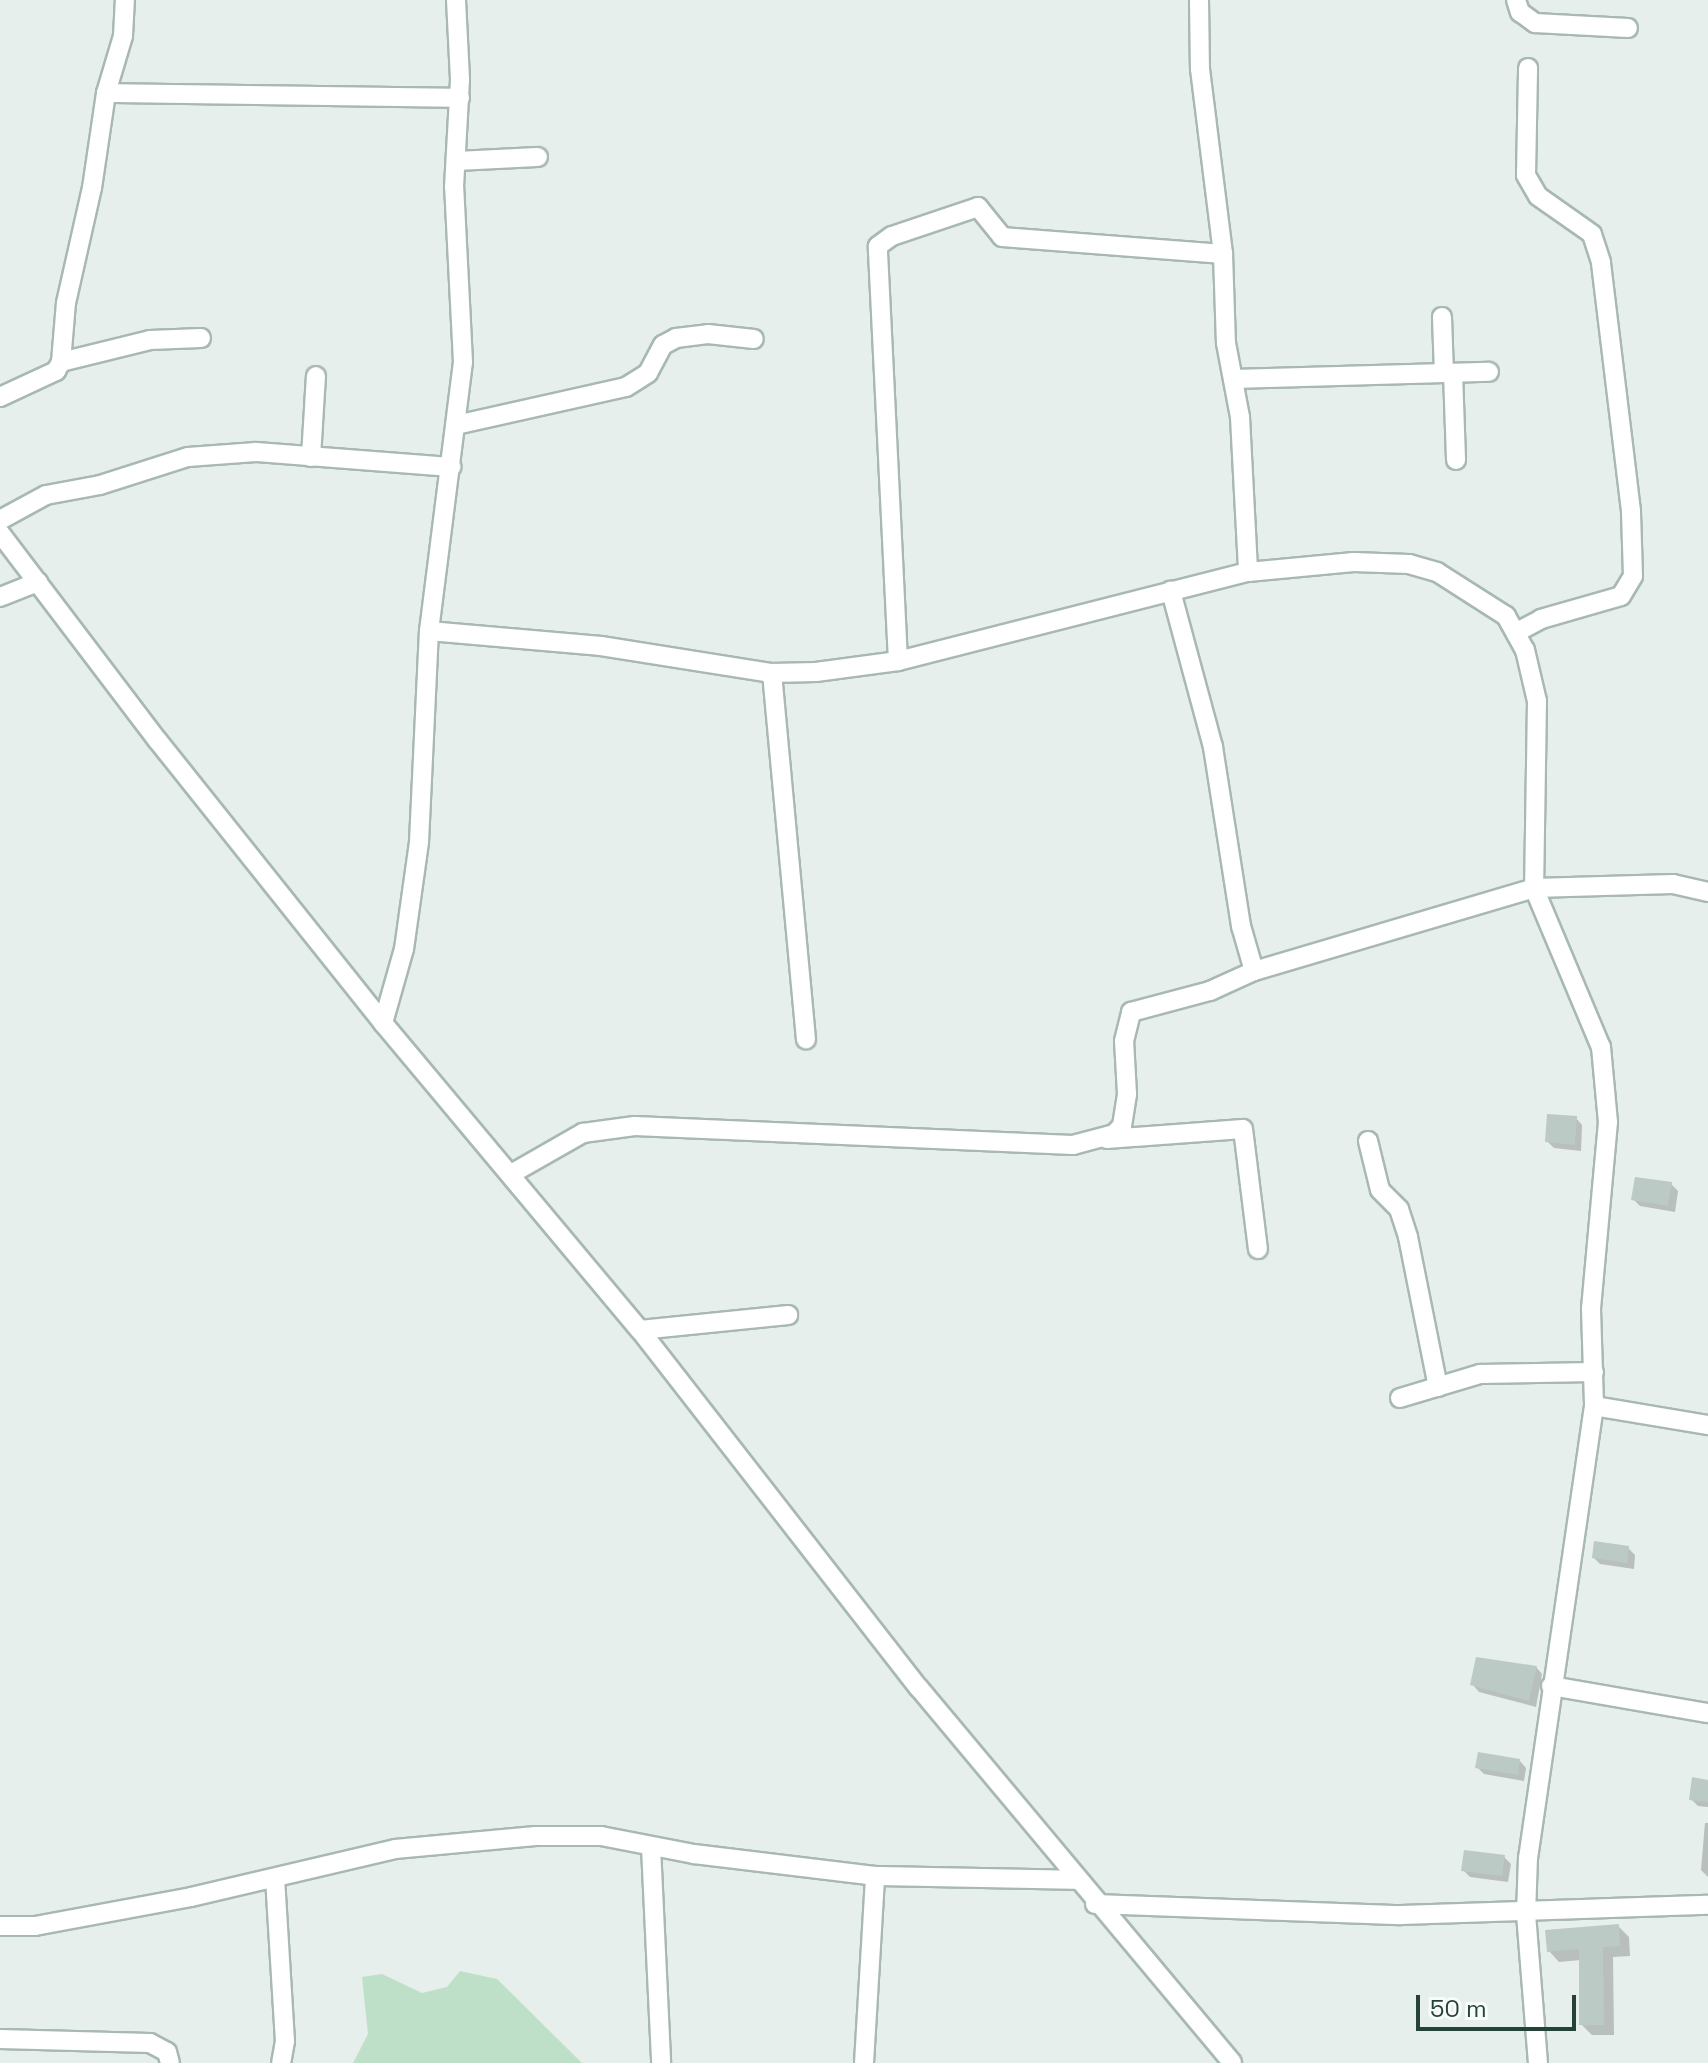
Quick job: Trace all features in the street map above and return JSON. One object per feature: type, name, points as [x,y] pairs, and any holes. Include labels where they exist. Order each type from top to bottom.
[{"type":"street","points":[[0,397],[56,371],[61,362],[66,303],[92,188],[106,93],[123,36],[125,0]]},
{"type":"street","points":[[383,1023],[404,949],[419,842],[429,631],[463,362],[456,161],[460,98],[456,0]]},
{"type":"street","points":[[1199,0],[1200,69],[1223,254],[1226,343],[1240,417],[1248,572]]},
{"type":"street","points":[[1516,0],[1520,12],[1535,23],[1628,28]]},
{"type":"street","points":[[1517,632],[1541,619],[1621,596],[1633,576],[1631,511],[1601,262],[1592,234],[1538,196],[1526,175],[1528,68]]},
{"type":"street","points":[[106,93],[460,98]]},
{"type":"street","points":[[456,161],[538,157]]},
{"type":"street","points":[[898,661],[879,330],[882,241],[978,207],[1002,237],[1223,254]]},
{"type":"street","points":[[1442,317],[1456,460]]},
{"type":"street","points":[[456,425],[626,387],[648,373],[663,345],[676,338],[708,334],[754,339]]},
{"type":"street","points":[[61,362],[150,340],[201,338]]},
{"type":"street","points":[[1233,379],[1489,372]]},
{"type":"street","points":[[311,457],[316,376]]},
{"type":"street","points":[[0,520],[46,495],[100,485],[188,457],[256,452],[451,467]]},
{"type":"street","points":[[0,533],[383,1023],[640,1330],[919,1688],[1095,1904],[1232,2063]]},
{"type":"street","points":[[429,631],[601,646],[772,673],[898,661],[1248,572],[1354,562],[1409,564],[1437,572],[1506,616],[1517,632],[1537,701],[1534,888],[1601,1047],[1608,1122],[1591,1309],[1594,1406],[1528,1857],[1526,1914],[1538,2063]]},
{"type":"street","points":[[0,597],[38,582]]},
{"type":"street","points":[[1171,591],[1213,747],[1241,926],[1254,971]]},
{"type":"street","points":[[772,673],[806,1039]]},
{"type":"street","points":[[1105,1139],[1122,1126],[1124,1041],[1131,1012],[1210,991],[1254,971],[1534,888],[1673,884],[1708,892]]},
{"type":"street","points":[[511,1174],[583,1133],[635,1126],[1073,1145],[1105,1139],[1243,1129],[1258,1249]]},
{"type":"street","points":[[1368,1141],[1380,1190],[1399,1209],[1408,1237],[1438,1387]]},
{"type":"street","points":[[640,1330],[788,1315]]},
{"type":"street","points":[[1400,1398],[1480,1374],[1594,1372]]},
{"type":"street","points":[[1594,1406],[1708,1425]]},
{"type":"street","points":[[1551,1686],[1708,1713]]},
{"type":"street","points":[[0,1926],[59,1922],[275,1878],[395,1849],[459,1841],[601,1836],[651,1847],[875,1876],[1076,1880]]},
{"type":"street","points":[[651,1847],[661,2063]]},
{"type":"street","points":[[864,2063],[875,1876]]},
{"type":"street","points":[[275,1878],[285,2041],[281,2063]]},
{"type":"street","points":[[1095,1904],[1526,1914],[1708,1905]]},
{"type":"street","points":[[0,2039],[150,2043],[167,2052],[170,2063]]},
{"type":"green space","points":[[460,1971],[497,1979],[582,2063],[353,2063],[368,2034],[362,1977],[382,1974],[422,1993],[447,1987]]},
{"type":"building","points":[[1547,1114],[1577,1116],[1575,1145],[1545,1142]]},
{"type":"building","points":[[1635,1177],[1672,1182],[1668,1206],[1631,1200]]},
{"type":"building","points":[[1594,1541],[1629,1546],[1627,1563],[1592,1558]]},
{"type":"building","points":[[1476,1657],[1537,1666],[1529,1701],[1470,1685]]},
{"type":"building","points":[[1478,1752],[1520,1759],[1518,1775],[1475,1768]]},
{"type":"building","points":[[1692,1777],[1708,1780],[1708,1802],[1689,1800]]},
{"type":"building","points":[[1464,1850],[1505,1855],[1502,1876],[1461,1871]]},
{"type":"building","points":[[1619,1924],[1620,1946],[1603,1947],[1604,2025],[1579,2025],[1579,1949],[1547,1952],[1545,1930]]}]
